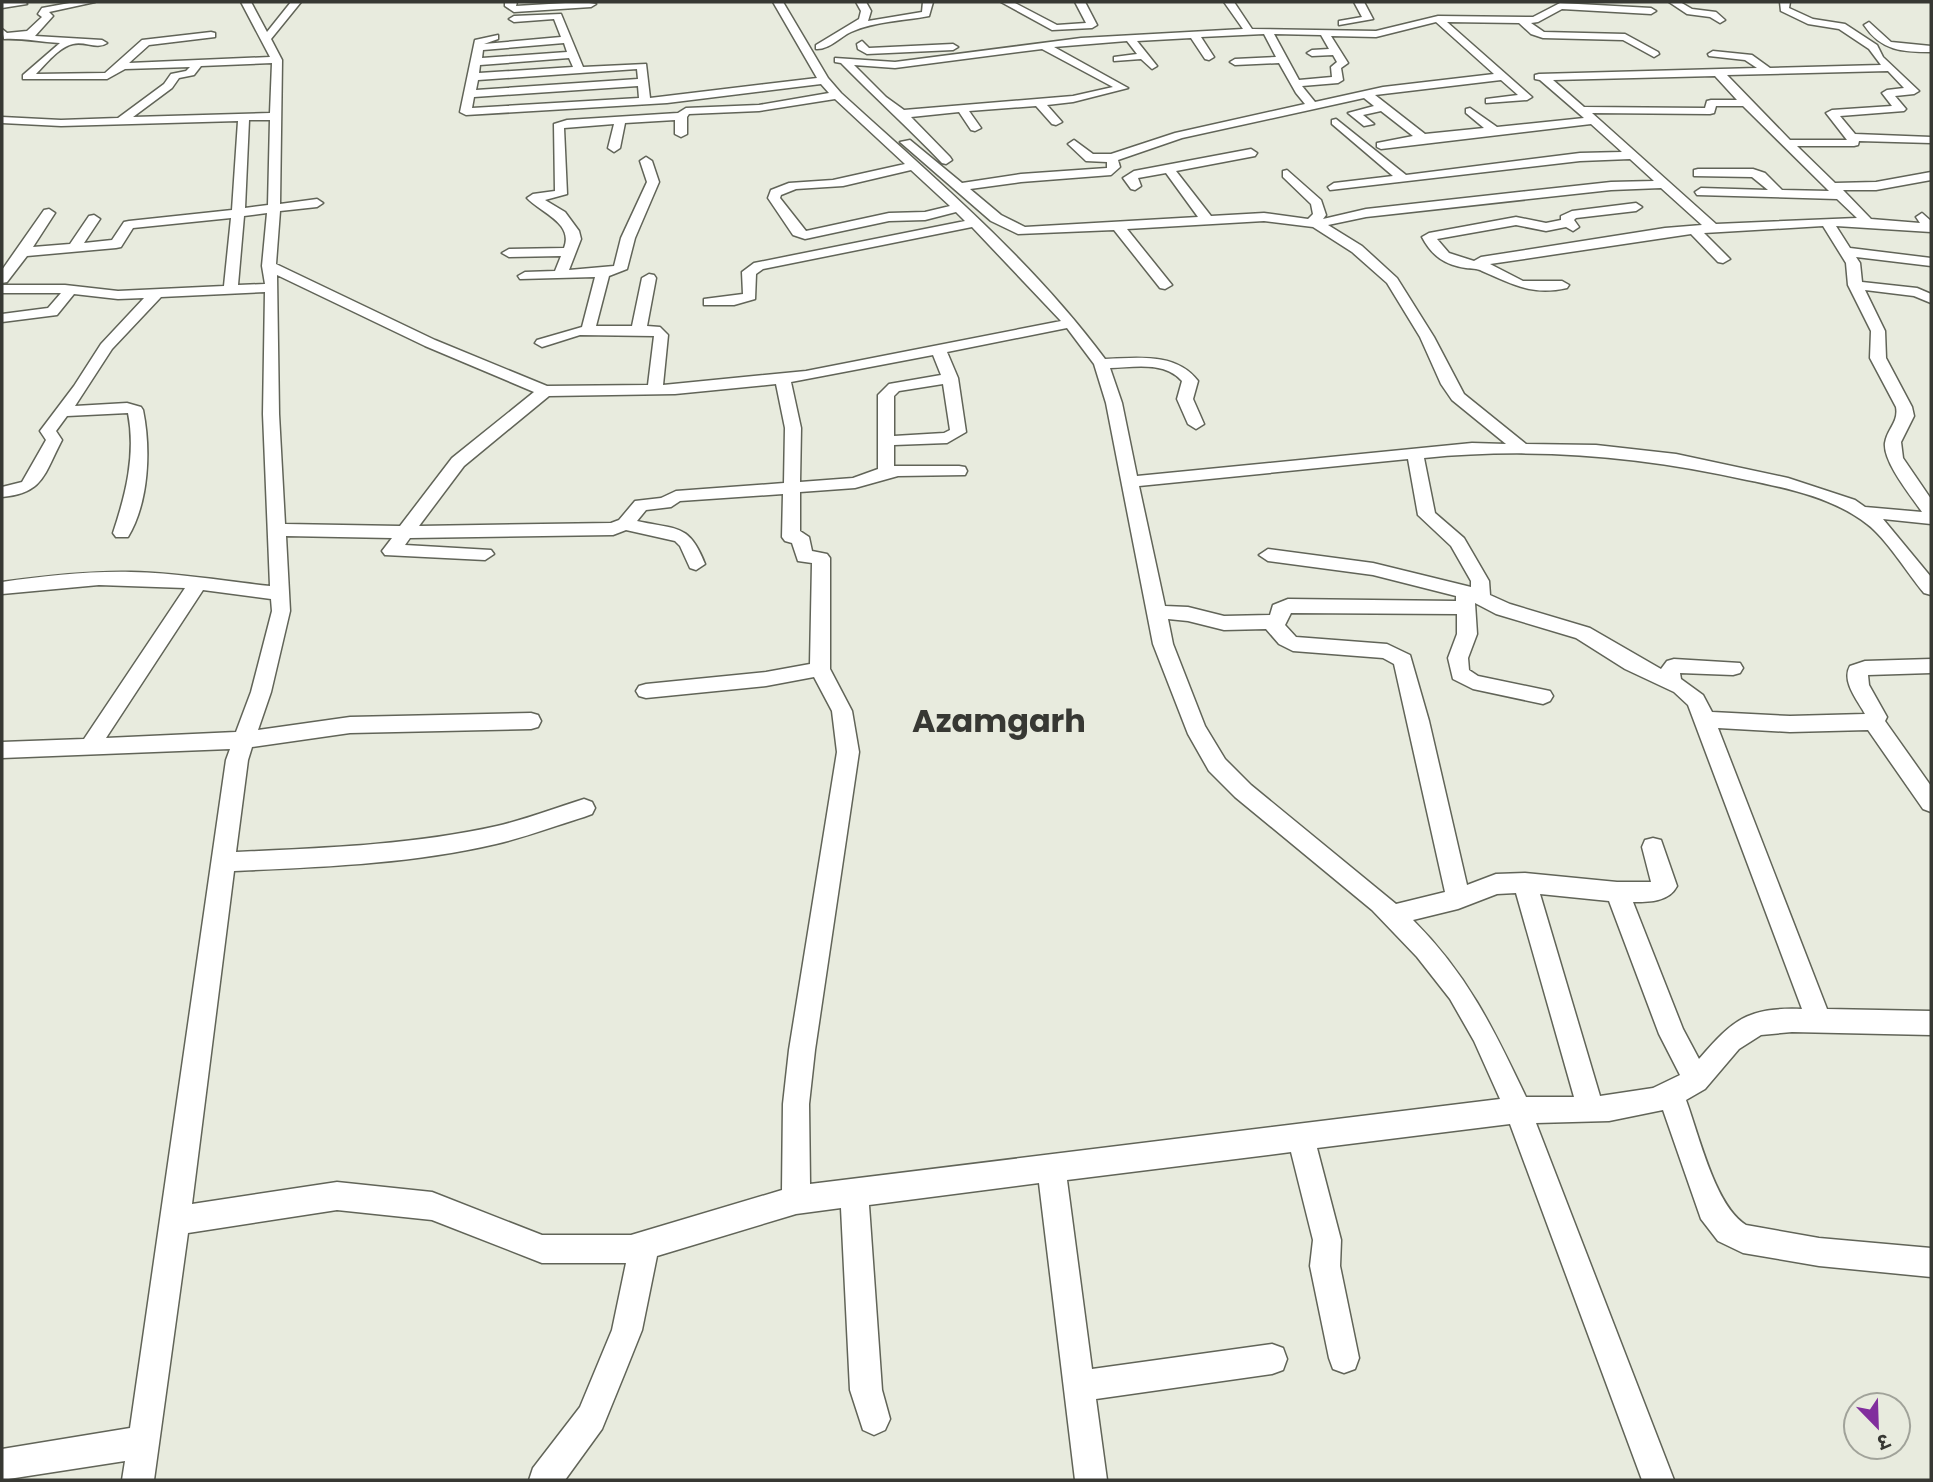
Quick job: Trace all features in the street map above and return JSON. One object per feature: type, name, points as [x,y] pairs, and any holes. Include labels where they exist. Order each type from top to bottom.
[{"type":"street","points":[[90,2],[45,10],[43,14],[48,16],[26,38],[102,43]]},
{"type":"street","points":[[138,1480],[176,1221],[237,760],[261,692],[281,611],[271,414],[272,288],[269,266],[274,208],[277,61],[246,2]]},
{"type":"street","points":[[266,39],[296,2]]},
{"type":"street","points":[[512,2],[508,4],[514,9],[591,4]]},
{"type":"street","points":[[778,2],[859,100],[965,186],[1106,172],[1113,170],[1112,158]]},
{"type":"street","points":[[854,28],[866,16],[861,2]]},
{"type":"street","points":[[816,48],[854,28],[886,19],[926,14],[928,2]]},
{"type":"street","points":[[1006,2],[1055,28],[1091,25]]},
{"type":"street","points":[[1080,2],[1100,39]]},
{"type":"street","points":[[1229,2],[1249,31]]},
{"type":"street","points":[[816,48],[844,61],[884,65],[1100,39],[1327,29],[1367,20],[1359,2]]},
{"type":"street","points":[[1674,2],[1690,12],[1713,14],[1720,20]]},
{"type":"street","points":[[1785,2],[1787,4],[1784,9],[1805,20],[1835,24],[1873,47],[1879,59],[1914,92],[1888,93],[1900,109],[1832,113],[1855,142],[1787,143]]},
{"type":"street","points":[[2,5],[22,4]]},
{"type":"street","points":[[1481,4],[1497,20]]},
{"type":"street","points":[[1327,29],[1353,35],[1384,32],[1438,19],[1540,19],[1549,15],[1553,8],[1566,4],[1651,11]]},
{"type":"street","points":[[579,69],[558,16],[551,15],[482,39],[465,110],[469,112],[623,103],[831,88]]},
{"type":"street","points":[[1438,19],[1521,77],[1577,106],[1713,228]]},
{"type":"street","points":[[1522,20],[1535,32],[1543,35],[1629,38],[1654,54]]},
{"type":"street","points":[[1847,30],[1871,28],[1881,40],[1893,48],[1931,49]]},
{"type":"street","points":[[1296,83],[1338,80],[1336,67],[1343,63],[1327,29]]},
{"type":"street","points":[[1267,31],[1281,60],[1313,106]]},
{"type":"street","points":[[2,32],[4,36],[31,34]]},
{"type":"street","points":[[503,33],[515,44],[566,40]]},
{"type":"street","points":[[503,33],[515,44]]},
{"type":"street","points":[[494,60],[503,33]]},
{"type":"street","points":[[1193,33],[1209,57]]},
{"type":"street","points":[[1353,35],[1362,46]]},
{"type":"street","points":[[1129,37],[1152,66]]},
{"type":"street","points":[[959,40],[920,39],[862,44],[867,51],[938,47],[1009,50]]},
{"type":"street","points":[[69,41],[52,52],[27,77],[107,76],[122,65],[198,64]]},
{"type":"street","points":[[980,41],[1005,44],[1009,50]]},
{"type":"street","points":[[122,65],[122,61],[146,42],[213,45],[277,61]]},
{"type":"street","points":[[121,121],[167,86],[175,76],[190,73],[213,45]]},
{"type":"street","points":[[902,114],[1083,97],[1123,87],[1044,46]]},
{"type":"street","points":[[937,60],[938,47]]},
{"type":"street","points":[[816,48],[831,88],[982,230],[1071,323],[1101,364],[1114,403],[1163,644],[1195,728],[1217,765],[1243,791],[1391,915],[1426,949],[1458,991],[1483,1033],[1518,1110],[1658,1480]]},
{"type":"street","points":[[1312,53],[1336,52]]},
{"type":"street","points":[[1713,54],[1748,57],[1766,70]]},
{"type":"street","points":[[476,62],[573,55]]},
{"type":"street","points":[[1118,59],[1145,56]]},
{"type":"street","points":[[504,75],[506,59]]},
{"type":"street","points":[[1235,62],[1281,60]]},
{"type":"street","points":[[844,61],[882,100],[902,114],[996,218],[1019,230]]},
{"type":"street","points":[[473,77],[642,66],[645,101]]},
{"type":"street","points":[[1074,144],[1086,157],[1112,158],[1179,135],[1383,90],[1521,77],[1891,68]]},
{"type":"street","points":[[1717,71],[1746,103],[1864,216],[1865,219],[1858,222]]},
{"type":"street","points":[[545,89],[548,72]]},
{"type":"street","points":[[1490,102],[1527,97],[1521,77]]},
{"type":"street","points":[[469,94],[644,82]]},
{"type":"street","points":[[622,84],[623,103]]},
{"type":"street","points":[[561,274],[574,239],[572,231],[566,228],[561,215],[533,198],[561,194],[557,129],[567,123],[681,116],[689,110],[759,108],[831,88]]},
{"type":"street","points":[[1366,94],[1423,138]]},
{"type":"street","points":[[1039,102],[1056,122]]},
{"type":"street","points":[[1577,106],[1616,102]]},
{"type":"street","points":[[1577,106],[1708,111],[1711,103],[1746,103]]},
{"type":"street","points":[[1368,124],[1354,113],[1383,107]]},
{"type":"street","points":[[962,109],[975,128]]},
{"type":"street","points":[[1469,111],[1495,131]]},
{"type":"street","points":[[2,120],[121,121],[277,116]]},
{"type":"street","points":[[681,116],[681,134]]},
{"type":"street","points":[[230,290],[244,117]]},
{"type":"street","points":[[614,148],[620,120]]},
{"type":"street","points":[[1381,145],[1594,120]]},
{"type":"street","points":[[2,130],[16,122]]},
{"type":"street","points":[[1336,122],[1403,178]]},
{"type":"street","points":[[1852,137],[1931,140]]},
{"type":"street","points":[[1135,186],[1130,180],[1131,177],[1251,153]]},
{"type":"street","points":[[1334,187],[1580,157],[1632,155]]},
{"type":"street","points":[[525,276],[620,269],[628,238],[653,182],[646,161]]},
{"type":"street","points":[[913,166],[830,185],[805,183],[775,193],[774,198],[798,232],[805,235],[889,217],[925,216],[959,208]]},
{"type":"street","points":[[1169,169],[1206,219]]},
{"type":"street","points":[[1698,173],[1753,173],[1761,176],[1779,194]]},
{"type":"street","points":[[1287,174],[1317,203],[1320,215],[1315,223]]},
{"type":"street","points":[[1701,192],[1779,194],[1838,191],[1931,176]]},
{"type":"street","points":[[709,302],[747,299],[752,294],[749,272],[759,267],[982,230],[1038,232],[1264,217],[1315,223],[1366,213],[1611,186],[1662,184]]},
{"type":"street","points":[[23,252],[116,244],[130,225],[317,202]]},
{"type":"street","points":[[1592,242],[1566,219],[1572,215],[1636,207]]},
{"type":"street","points":[[2,279],[49,213]]},
{"type":"street","points":[[1482,265],[1481,261],[1484,259],[1693,229],[1826,222],[1930,228],[1922,217]]},
{"type":"street","points":[[74,248],[94,219]]},
{"type":"street","points":[[1562,285],[1523,287],[1482,265],[1455,263],[1429,237],[1516,221],[1546,227],[1568,223]]},
{"type":"street","points":[[1826,222],[1853,263],[1855,285],[1878,331],[1878,358],[1906,416],[1894,435],[1892,450],[1931,512]]},
{"type":"street","points":[[1315,223],[1357,249],[1392,281],[1427,337],[1458,397],[1521,448]]},
{"type":"street","points":[[1118,226],[1165,285]]},
{"type":"street","points":[[1693,229],[1723,259]]},
{"type":"street","points":[[509,254],[569,252]]},
{"type":"street","points":[[1848,252],[1931,262]]},
{"type":"street","points":[[269,266],[430,343],[545,391],[655,390],[783,379],[939,351],[1071,323]]},
{"type":"street","points":[[588,330],[603,272]]},
{"type":"street","points":[[639,329],[649,278]]},
{"type":"street","points":[[1855,285],[1917,292],[1931,299]]},
{"type":"street","points":[[2,289],[70,290],[107,295],[272,288]]},
{"type":"street","points":[[2,318],[52,312],[70,290]]},
{"type":"street","points":[[2,492],[30,485],[54,440],[49,429],[81,388],[106,347],[157,293]]},
{"type":"street","points":[[542,343],[565,334],[588,330],[654,330],[661,335],[655,390]]},
{"type":"street","points":[[885,441],[936,439],[952,437],[958,432],[950,377],[939,351]]},
{"type":"street","points":[[1101,364],[1155,364],[1177,368],[1190,381],[1185,399],[1196,424]]},
{"type":"street","points":[[886,473],[886,395],[889,390],[950,377]]},
{"type":"street","points":[[783,379],[793,428],[791,537],[800,537],[804,557],[821,558],[820,669],[842,711],[848,752],[800,1063],[796,1104],[796,1200]]},
{"type":"street","points":[[485,554],[391,551],[458,462],[545,391]]},
{"type":"street","points":[[61,412],[127,408],[135,410],[140,447],[136,483],[122,533]]},
{"type":"street","points":[[934,471],[936,439]]},
{"type":"street","points":[[1130,482],[1415,454],[1521,448],[1596,450],[1676,459],[1815,491],[1864,512],[1931,518]]},
{"type":"street","points":[[1415,454],[1427,515],[1458,542],[1480,581],[1470,599],[1467,634],[1457,666],[1463,677],[1472,682],[1543,696]]},
{"type":"street","points":[[276,530],[404,532],[613,528],[625,524],[641,505],[665,503],[676,496],[792,486],[855,484],[886,473],[959,471]]},
{"type":"street","points":[[1864,512],[1885,532],[1931,589]]},
{"type":"street","points":[[625,524],[681,537],[688,543],[696,564]]},
{"type":"street","points":[[1268,555],[1373,569],[1594,638],[1632,664],[1672,684],[1696,700],[1819,1021]]},
{"type":"street","points":[[2,588],[130,578],[200,582],[238,590],[280,593]]},
{"type":"street","points":[[91,745],[118,699],[200,582]]},
{"type":"street","points":[[1274,624],[1280,619],[1280,610],[1288,606],[1470,599]]},
{"type":"street","points":[[1156,612],[1188,614],[1224,623],[1259,621],[1274,624],[1283,638],[1293,645],[1387,651],[1396,654],[1406,665],[1458,899]]},
{"type":"street","points":[[1672,684],[1670,670],[1674,666],[1733,668]]},
{"type":"street","points":[[1874,722],[1877,717],[1858,685],[1857,671],[1866,668],[1931,666]]},
{"type":"street","points":[[646,691],[755,681],[820,669]]},
{"type":"street","points":[[1704,719],[1790,724],[1874,722]]},
{"type":"street","points":[[2,750],[244,740],[350,725],[531,721]]},
{"type":"street","points":[[1874,722],[1931,803]]},
{"type":"street","points":[[224,862],[366,856],[456,843],[516,830],[584,808]]},
{"type":"street","points":[[1391,915],[1458,899],[1496,884],[1525,883],[1617,892],[1653,892],[1665,887],[1654,847]]},
{"type":"street","points":[[1525,883],[1590,1107]]},
{"type":"street","points":[[1617,892],[1671,1034],[1696,1080]]},
{"type":"street","points":[[176,1221],[337,1196],[432,1206],[542,1249],[631,1249],[796,1200],[1518,1110],[1633,1107],[1671,1095],[1696,1080],[1706,1071],[1727,1041],[1760,1023],[1931,1023]]},
{"type":"street","points":[[1671,1095],[1711,1209],[1718,1223],[1731,1234],[1743,1239],[1819,1252],[1931,1263]]},
{"type":"street","points":[[1301,1139],[1327,1240],[1325,1266],[1343,1358]]},
{"type":"street","points":[[1051,1167],[1091,1480]]},
{"type":"street","points":[[854,1193],[863,1361],[866,1390],[874,1419]]},
{"type":"street","points":[[545,1480],[591,1418],[605,1385],[627,1329],[644,1246]]},
{"type":"street","points":[[1079,1386],[1272,1359]]},
{"type":"street","points":[[2,1465],[144,1442]]},
{"type":"district","name":"Azamgarh","points":[[999,720]]}]
